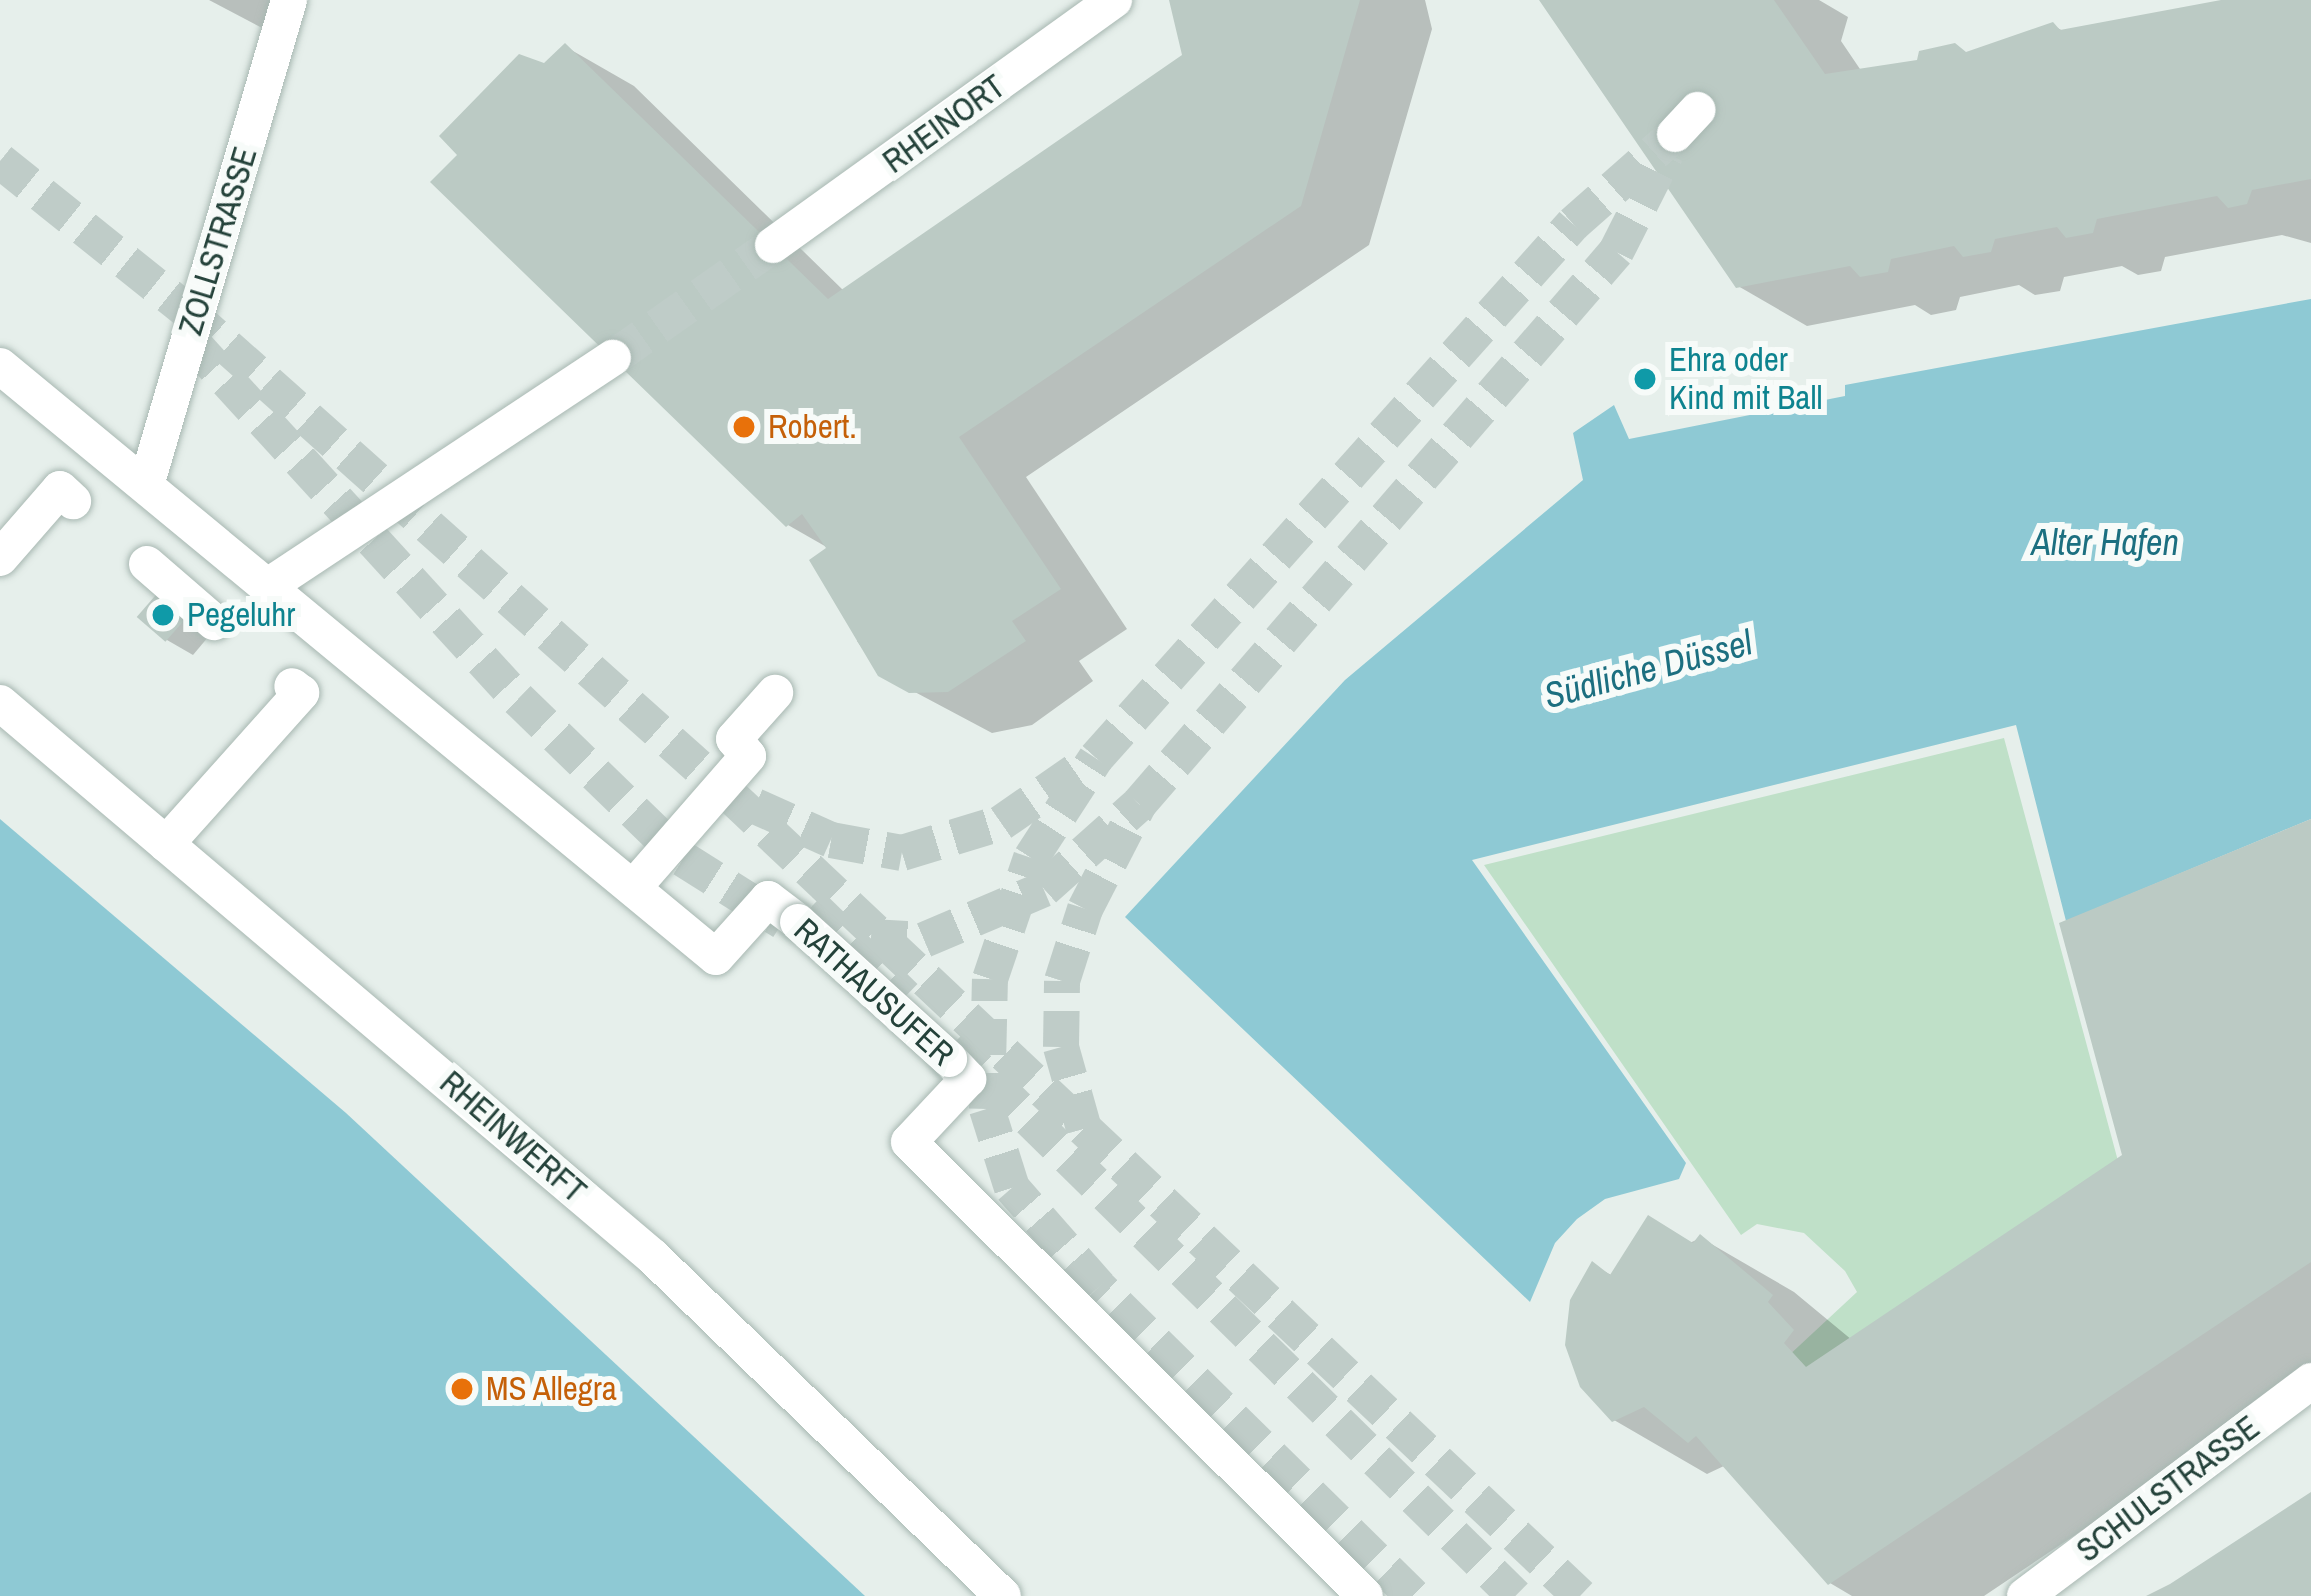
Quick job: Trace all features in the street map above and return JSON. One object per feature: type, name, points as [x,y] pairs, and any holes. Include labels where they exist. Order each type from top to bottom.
[{"type":"street","name":"ZOLLSTRASSE","points":[[147,482],[289,0]]},
{"type":"street","name":"RHEINORT","points":[[773,245],[1114,0]]},
{"type":"street","points":[[272,584],[613,358]]},
{"type":"street","name":"RATHAUSUFER","points":[[0,366],[272,584],[716,957],[768,899],[798,922],[968,1078],[909,1142],[1365,1596]]},
{"type":"street","points":[[0,558],[60,489],[74,501]]},
{"type":"street","points":[[185,597],[227,547]]},
{"type":"street","points":[[147,564],[214,622]]},
{"type":"street","points":[[166,844],[301,693],[292,686]]},
{"type":"street","points":[[633,889],[748,756],[734,740],[775,693]]},
{"type":"street","name":"RHEINWERFT","points":[[0,703],[652,1257],[1003,1596]]},
{"type":"street","name":"SCHULSTRASSE","points":[[2025,1596],[2311,1381]]},
{"type":"green space","points":[[2004,738],[2118,1161],[1807,1373],[1785,1359],[1857,1292],[1845,1271],[1804,1233],[1757,1224],[1741,1235],[1484,865]]},
{"type":"water","name":"Alter Hafen","points":[[2311,299],[2311,819],[2066,921],[2016,725],[1472,860],[1686,1163],[1679,1179],[1605,1199],[1577,1219],[1555,1243],[1530,1302],[1125,917],[1345,680],[1583,480],[1573,433],[1614,405],[1629,439],[1845,396],[1845,385]]},
{"type":"water","points":[[0,819],[346,1113],[865,1596],[0,1596]]},
{"type":"building","points":[[1169,0],[1360,0],[1301,206],[959,437],[1061,589],[1012,621],[1026,641],[948,692],[909,693],[878,676],[809,560],[826,548],[802,514],[786,527],[430,182],[457,155],[439,136],[519,54],[544,63],[565,43],[828,299],[1182,55]]},
{"type":"building","points":[[1539,0],[1774,0],[1825,74],[1917,60],[1919,51],[1955,43],[1966,52],[2053,22],[2060,30],[2221,0],[2311,0],[2311,179],[2252,190],[2247,204],[2228,208],[2217,196],[2097,219],[2093,233],[2066,238],[2057,227],[1995,239],[1991,252],[1963,257],[1954,246],[1891,259],[1888,272],[1860,277],[1850,266],[1736,288]]},
{"type":"building","name":"Pegeluhr","points":[[161,589],[190,614],[165,642],[137,617]]},
{"type":"building","points":[[2311,819],[2311,1262],[1828,1585],[1696,1436],[1688,1443],[1644,1407],[1612,1422],[1580,1387],[1565,1345],[1570,1300],[1592,1261],[1610,1275],[1648,1215],[1693,1243],[1700,1234],[1773,1295],[1768,1302],[1794,1330],[1784,1343],[1806,1367],[2122,1155],[2059,923]]},
{"type":"building","points":[[2311,1492],[2311,1596],[2146,1596],[2170,1584]]},
{"type":"tunnel","points":[[1413,1596],[1099,1287],[1012,1188],[987,1109],[990,979],[1031,858],[1096,758],[1573,224],[1675,134]]},
{"type":"tunnel","points":[[1084,1129],[1061,1047],[1062,981],[1085,909],[1139,804],[1616,252],[1666,153]]},
{"type":"tunnel","points":[[0,161],[187,311],[730,795],[1580,1596]]},
{"type":"tunnel","points":[[613,358],[773,245]]},
{"type":"tunnel","points":[[191,341],[518,699],[683,859],[783,922]]},
{"type":"tunnel","points":[[755,806],[831,840],[902,853],[1001,823],[1083,766]]},
{"type":"tunnel","points":[[871,937],[924,940],[1044,889],[1139,804]]},
{"type":"tunnel","points":[[812,906],[905,997]]},
{"type":"tunnel","points":[[953,1044],[1515,1596]]},
{"type":"place","name":"Ehra oder Kind mit Ball","points":[[1645,379]]},
{"type":"place","name":"Robert.","points":[[744,427]]},
{"type":"place","name":"Pegeluhr","points":[[163,615]]},
{"type":"place","name":"MS Allegra","points":[[462,1389]]},
{"type":"water label","name":"Südliche Düssel","points":[[1648,669]]}]
